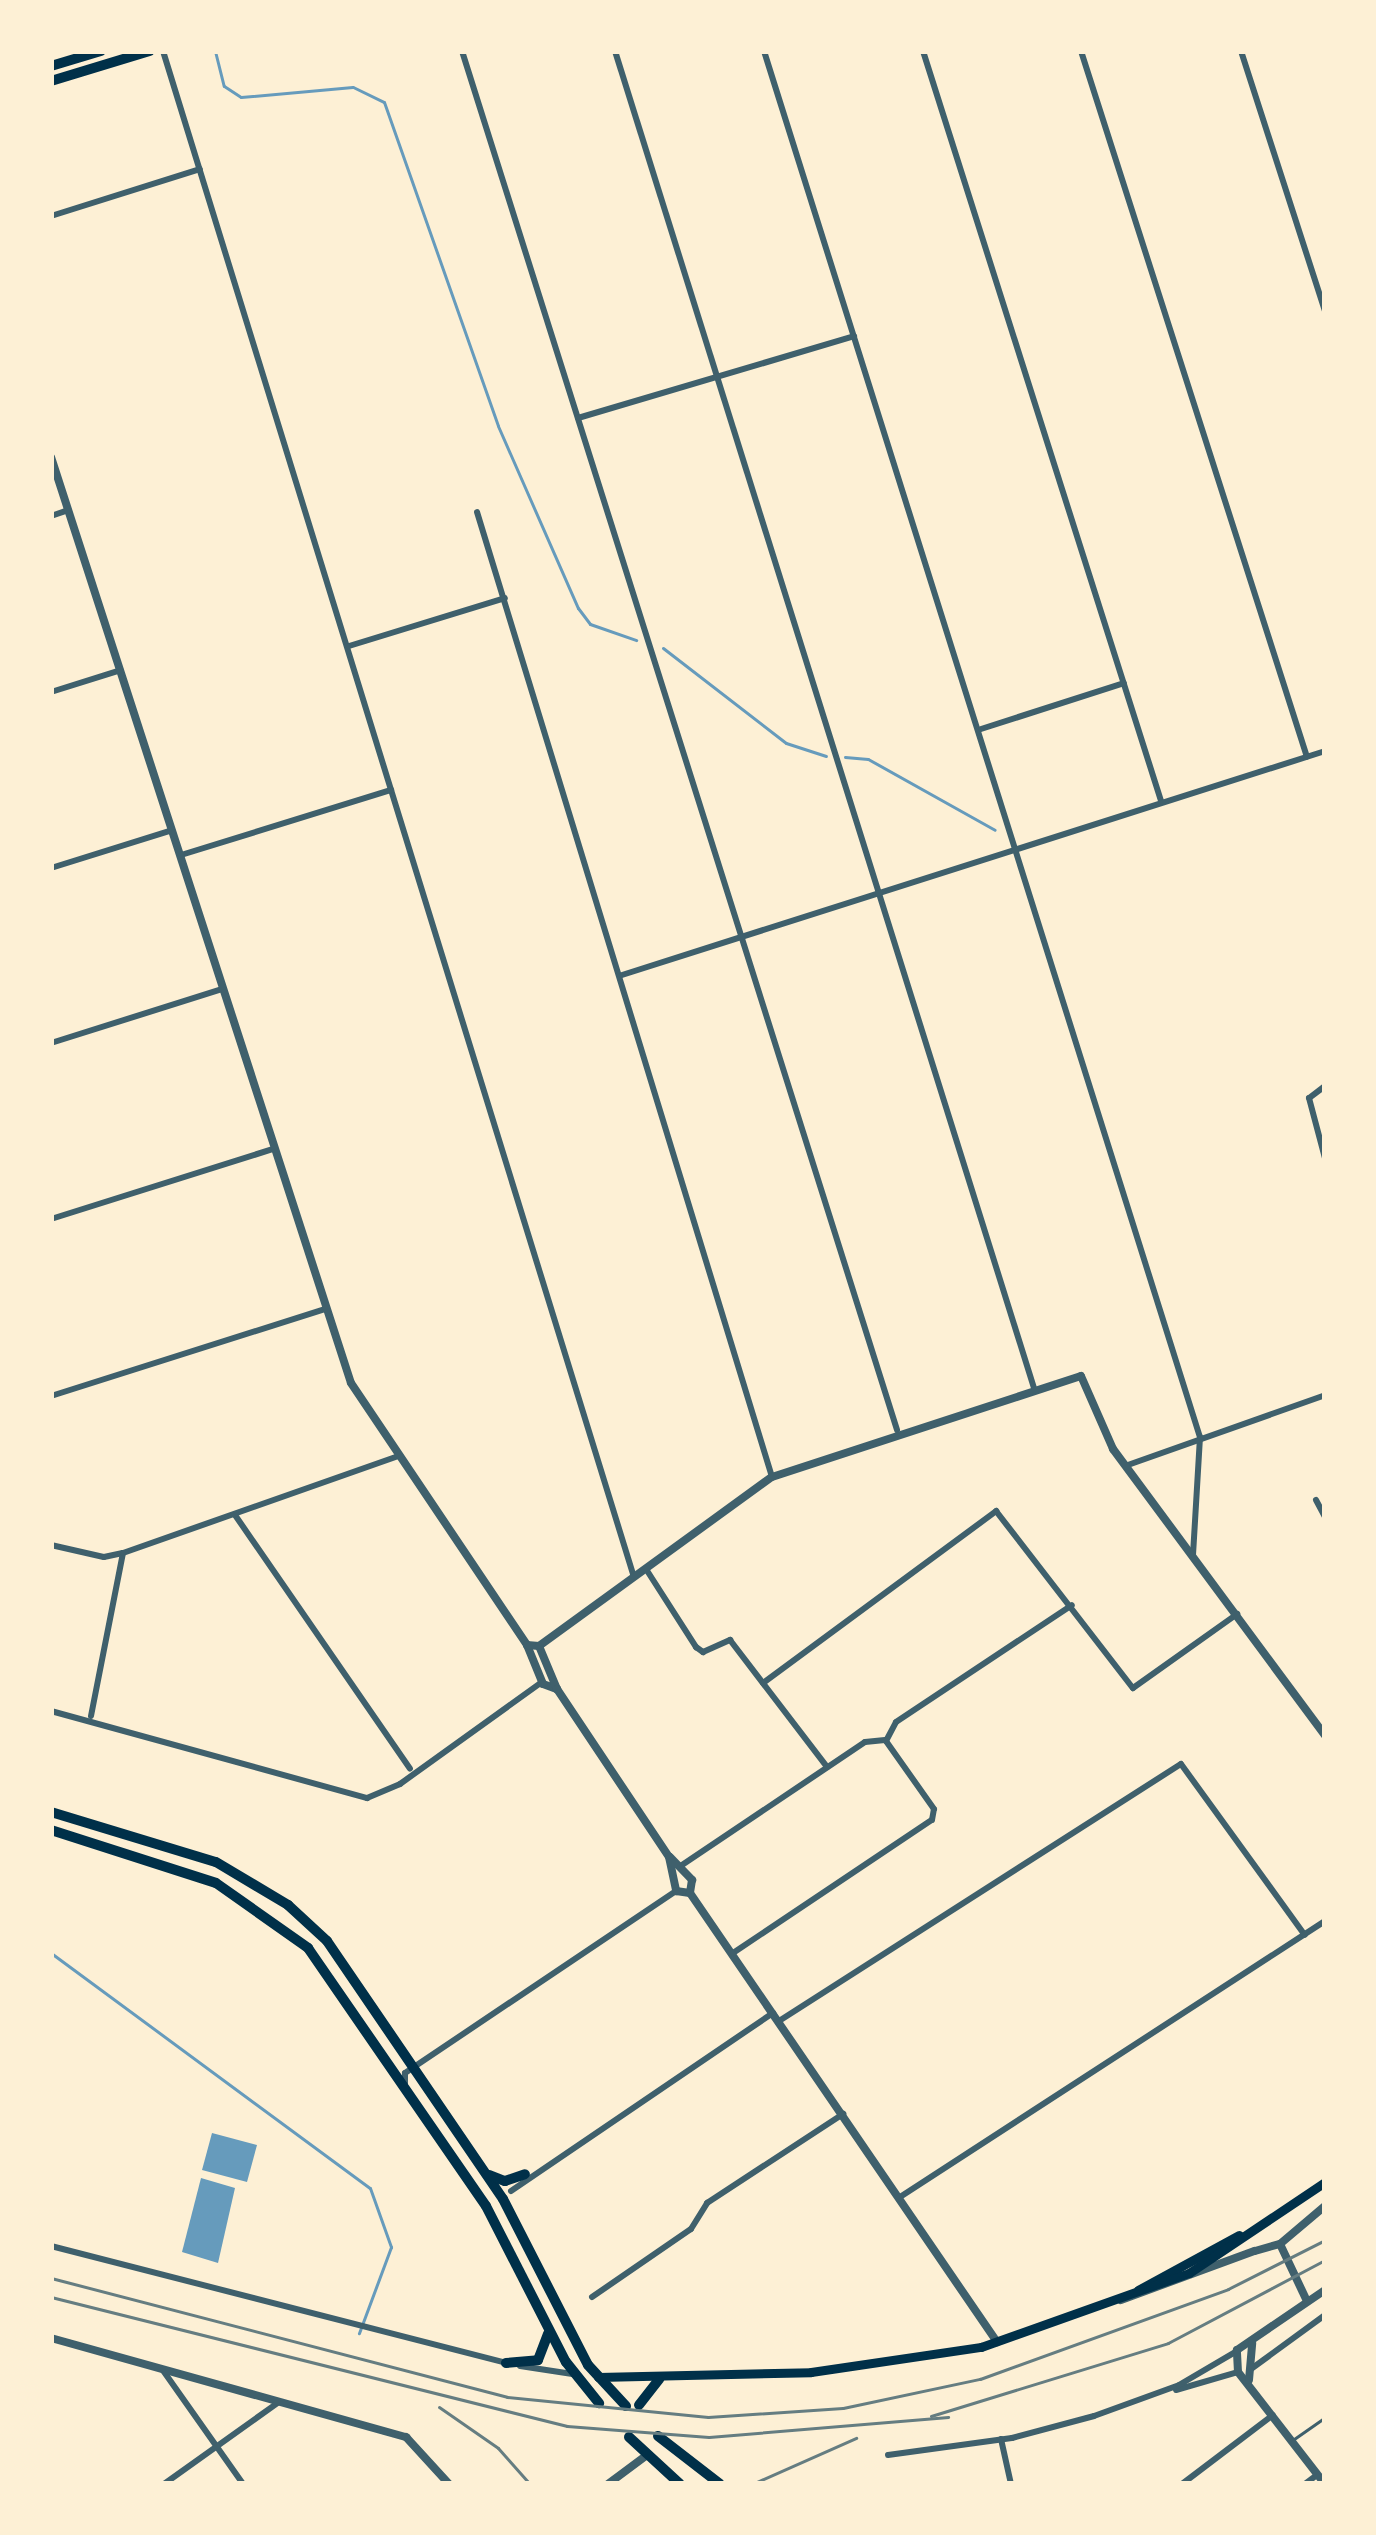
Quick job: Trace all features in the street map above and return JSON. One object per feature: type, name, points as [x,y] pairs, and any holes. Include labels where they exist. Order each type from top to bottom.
[{"type":"highway","points":[[51,66],[101,51]]},
{"type":"highway","points":[[51,81],[150,51]]},
{"type":"highway","points":[[51,1812],[216,1862],[273,1894],[327,1941],[487,2173],[598,2377],[632,2405],[658,2379]]},
{"type":"highway","points":[[51,1830],[179,1868],[274,1919],[308,1948],[486,2206],[574,2374],[599,2403]]},
{"type":"highway","points":[[487,2173],[501,2181],[525,2174]]},
{"type":"highway","points":[[506,2363],[545,2354],[547,2325]]},
{"type":"highway","points":[[574,2374],[580,2351]]},
{"type":"highway","points":[[574,2374],[598,2377]]},
{"type":"highway","points":[[658,2436],[720,2484]]},
{"type":"highway","points":[[629,2437],[680,2484]]},
{"type":"main road","points":[[598,2377],[812,2372],[997,2342],[1120,2300],[1213,2260],[1325,2182]]},
{"type":"main road","points":[[1120,2300],[1280,2212]]},
{"type":"main road","points":[[1136,2291],[1213,2260]]},
{"type":"street","points":[[163,51],[633,1574]]},
{"type":"street","points":[[462,51],[897,1430]]},
{"type":"street","points":[[615,51],[1034,1388]]},
{"type":"street","points":[[764,51],[1019,849],[1200,1437],[1193,1556]]},
{"type":"street","points":[[922,51],[1162,801]]},
{"type":"street","points":[[1081,51],[1307,757]]},
{"type":"street","points":[[1241,51],[1325,311]]},
{"type":"street","points":[[51,216],[200,169]]},
{"type":"street","points":[[578,418],[854,335]]},
{"type":"street","points":[[51,457],[352,1383],[527,1645],[542,1682],[557,1689]]},
{"type":"street","points":[[51,516],[68,510]]},
{"type":"street","points":[[477,512],[772,1477]]},
{"type":"street","points":[[349,646],[505,598]]},
{"type":"street","points":[[51,692],[121,670]]},
{"type":"street","points":[[981,729],[1124,683]]},
{"type":"street","points":[[622,975],[1325,751]]},
{"type":"street","points":[[181,854],[392,790]]},
{"type":"street","points":[[51,868],[172,830]]},
{"type":"street","points":[[51,1043],[222,988]]},
{"type":"street","points":[[1320,1088],[1309,1098],[1325,1158]]},
{"type":"street","points":[[51,1219],[273,1149]]},
{"type":"street","points":[[51,1396],[326,1309]]},
{"type":"street","points":[[527,1645],[539,1646],[772,1477],[897,1430],[1081,1376],[1125,1466],[1324,1732]]},
{"type":"street","points":[[1125,1466],[1325,1395]]},
{"type":"street","points":[[51,1545],[123,1553],[398,1456]]},
{"type":"street","points":[[1316,1500],[1325,1517]]},
{"type":"street","points":[[763,1683],[996,1510],[1133,1688],[1237,1614]]},
{"type":"street","points":[[235,1515],[411,1771]]},
{"type":"street","points":[[91,1718],[123,1553]]},
{"type":"street","points":[[644,1566],[699,1650],[727,1638],[827,1767]]},
{"type":"street","points":[[886,1741],[896,1722],[1072,1605]]},
{"type":"street","points":[[539,1646],[557,1689],[669,1857],[676,1886],[690,1893],[734,1953],[997,2342]]},
{"type":"street","points":[[51,1711],[91,1718],[348,1797],[378,1796],[542,1682]]},
{"type":"street","points":[[682,1865],[865,1742],[886,1741]]},
{"type":"street","points":[[734,1953],[932,1820],[934,1809],[886,1741]]},
{"type":"street","points":[[511,2191],[525,2174],[1181,1764],[1305,1935]]},
{"type":"street","points":[[669,1857],[690,1878],[690,1893]]},
{"type":"street","points":[[405,2087],[415,2067],[690,1878]]},
{"type":"street","points":[[900,2197],[1325,1922]]},
{"type":"street","points":[[592,2297],[691,2229],[707,2203],[843,2114]]},
{"type":"street","points":[[1213,2260],[1282,2249],[1325,2206]]},
{"type":"street","points":[[51,2246],[506,2363],[574,2374]]},
{"type":"street","points":[[1282,2249],[1305,2296]]},
{"type":"street","points":[[1120,2300],[1185,2283],[1254,2251]]},
{"type":"street","points":[[1138,2401],[1238,2350],[1305,2296],[1325,2290]]},
{"type":"street","points":[[888,2456],[1001,2439],[1248,2374],[1325,2315]]},
{"type":"street","points":[[1248,2374],[1247,2352],[1262,2331]]},
{"type":"street","points":[[51,2338],[281,2400],[419,2444],[449,2484]]},
{"type":"street","points":[[1238,2350],[1274,2415],[1324,2484]]},
{"type":"street","points":[[162,2369],[244,2484]]},
{"type":"street","points":[[164,2484],[281,2400]]},
{"type":"street","points":[[1182,2484],[1274,2415]]},
{"type":"street","points":[[1001,2439],[1011,2484]]},
{"type":"street","points":[[608,2484],[647,2456]]},
{"type":"street","points":[[1305,2484],[1318,2474]]},
{"type":"lane","points":[[1292,2440],[1325,2416]]},
{"type":"water","points":[[212,2133],[257,2145],[247,2182],[202,2170]]},
{"type":"water","points":[[201,2178],[235,2188],[218,2263],[182,2252]]},
{"type":"waterway","points":[[215,51],[224,86],[241,97],[353,87],[384,102],[498,426],[578,608],[590,624],[636,640]]},
{"type":"waterway","points":[[663,648],[786,743],[826,756]]},
{"type":"waterway","points":[[845,757],[868,759],[995,830]]},
{"type":"waterway","points":[[51,1953],[370,2188],[391,2247],[359,2333]]},
{"type":"railway","points":[[51,2278],[507,2397],[708,2417],[843,2408],[980,2379],[1228,2289],[1325,2240]]},
{"type":"railway","points":[[931,2416],[1168,2343],[1325,2260]]},
{"type":"railway","points":[[51,2297],[567,2426],[709,2437],[948,2417]]},
{"type":"railway","points":[[439,2407],[498,2448],[530,2484]]},
{"type":"railway","points":[[752,2484],[856,2438]]}]
